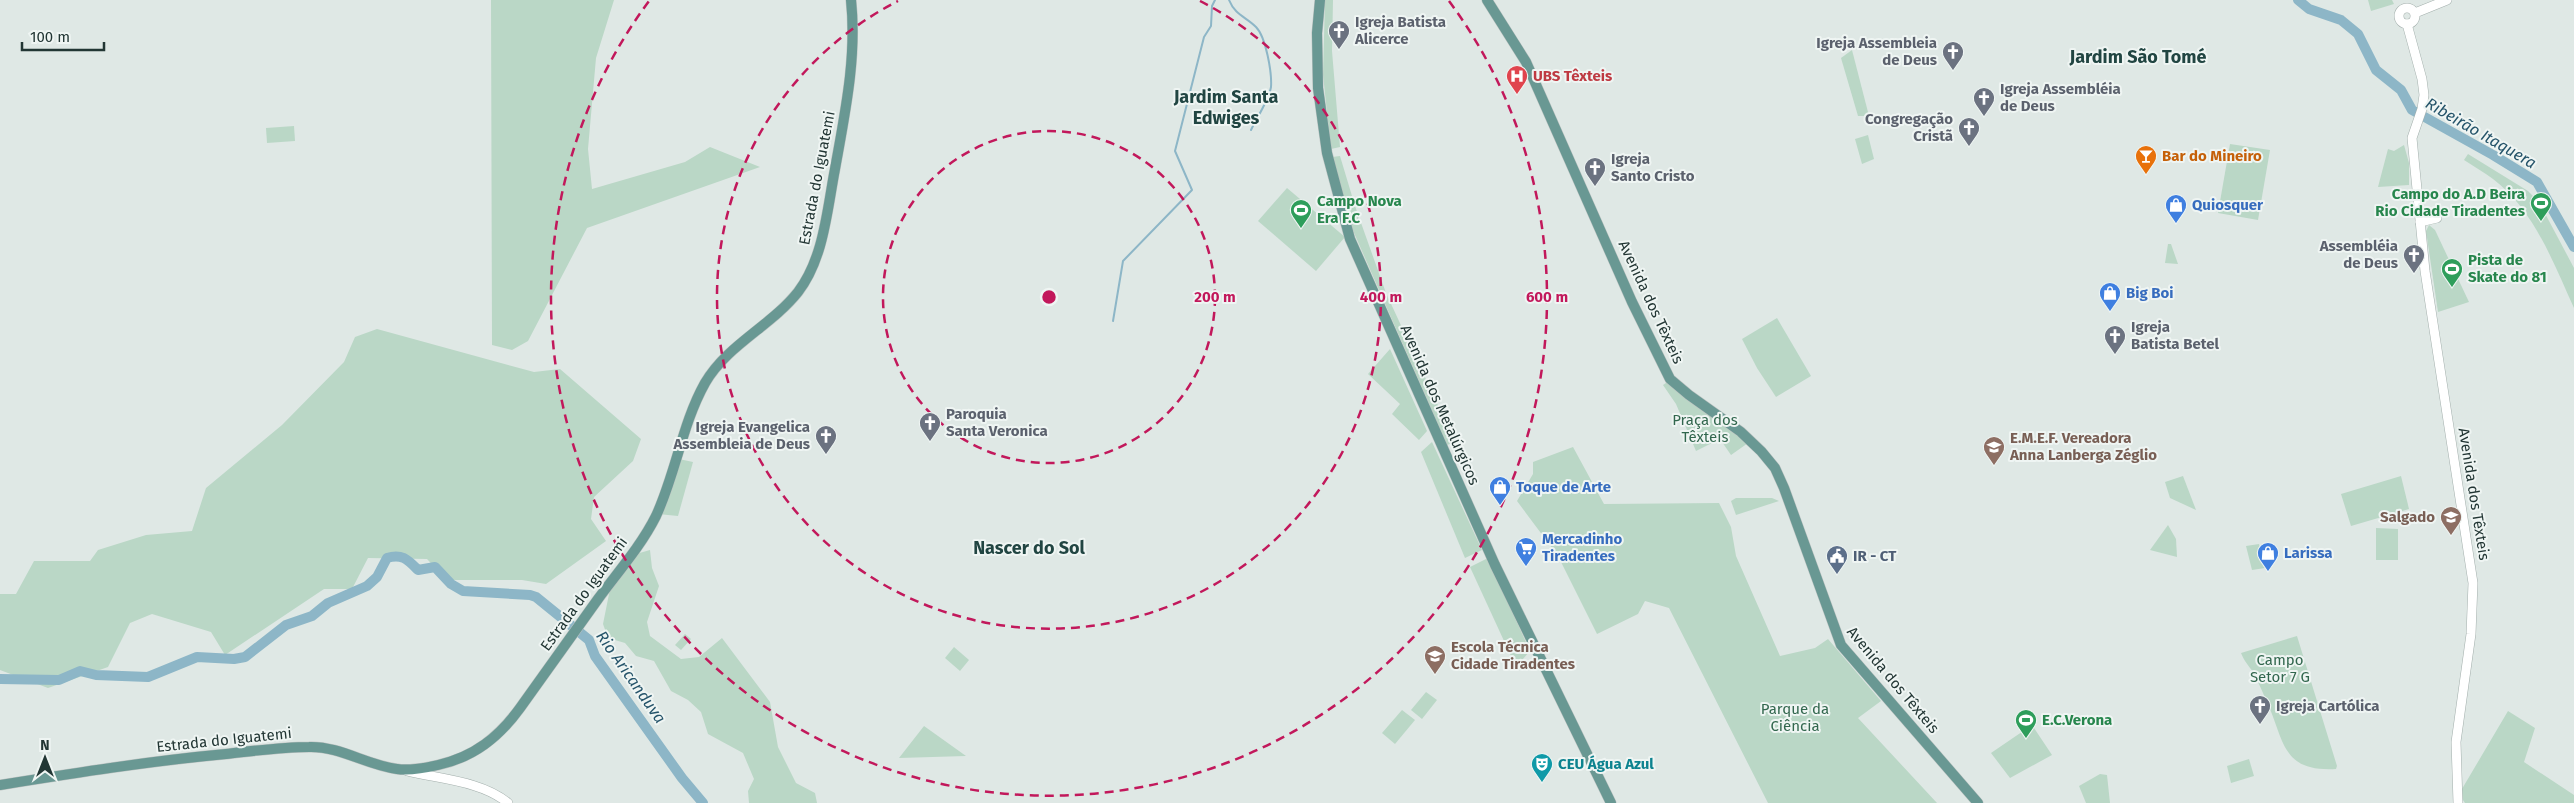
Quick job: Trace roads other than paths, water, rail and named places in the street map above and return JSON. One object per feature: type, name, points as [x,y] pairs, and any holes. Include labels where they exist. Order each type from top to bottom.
[{"type":"main road","name":"Estrada do Iguatemi","points":[[0,785],[148,763],[309,747],[330,748],[396,769],[439,765],[466,755],[490,742],[510,722],[630,557],[656,516],[698,399],[712,373],[735,348],[791,300],[816,259],[827,213],[848,94],[852,59],[851,0]]},
{"type":"main road","name":"Avenida dos Metalúrgicos","points":[[1320,0],[1316,52],[1318,88],[1327,153],[1350,239],[1495,565],[1611,803]]},
{"type":"main road","name":"Avenida dos Têxteis","points":[[1487,0],[1526,62],[1632,302],[1670,379],[1741,432],[1775,468],[1841,645],[1978,803]]},
{"type":"street","points":[[2415,13],[2447,0]]},
{"type":"street","points":[[2407,8],[2415,13],[2414,21],[2408,24],[2401,20],[2400,12],[2407,8]]},
{"type":"street","name":"Avenida dos Têxteis","points":[[2408,24],[2422,79],[2424,95],[2422,109],[2412,138],[2420,222],[2428,289],[2473,583],[2471,634],[2456,742],[2458,803]]},
{"type":"street","points":[[2420,222],[2436,218]]},
{"type":"street","points":[[396,769],[477,788],[502,798],[508,803]]},
{"type":"waterway","points":[[1113,321],[1123,261],[1192,190],[1175,151],[1204,37],[1211,26],[1212,6],[1215,0]]},
{"type":"waterway","points":[[1229,0],[1231,5],[1260,32],[1269,64],[1270,92],[1251,130]]},
{"type":"waterway","name":"Ribeirão Itaquera","points":[[2298,0],[2309,9],[2341,20],[2358,34],[2376,70],[2401,90],[2412,110],[2537,182],[2574,247]]},
{"type":"waterway","name":"Rio Aricanduva","points":[[0,679],[59,680],[80,671],[96,675],[148,677],[197,657],[234,659],[245,657],[286,625],[312,616],[328,603],[367,586],[377,577],[387,558],[397,556],[408,560],[418,570],[435,567],[451,584],[463,591],[530,595],[536,597],[589,640],[595,656],[682,778],[703,803]]},
{"type":"place","name":"Igreja Batista Alicerce","points":[[1339,50]]},
{"type":"place","name":"Igreja Assembleia de Deus","points":[[1953,71]]},
{"type":"place","name":"UBS Têxteis","points":[[1517,95]]},
{"type":"place","name":"Igreja Assembléia de Deus","points":[[1984,117]]},
{"type":"place","name":"Congregação Cristã","points":[[1969,147]]},
{"type":"place","name":"Bar do Mineiro","points":[[2146,175]]},
{"type":"place","name":"Igreja Santo Cristo","points":[[1595,187]]},
{"type":"place","name":"Campo do A.D Beira Rio Cidade Tiradentes","points":[[2541,222]]},
{"type":"place","name":"Quiosquer","points":[[2176,224]]},
{"type":"place","name":"Campo Nova Era F.C","points":[[1301,229]]},
{"type":"place","name":"Assembléia de Deus","points":[[2414,274]]},
{"type":"place","name":"Pista de Skate do 81","points":[[2452,288]]},
{"type":"place","name":"Big Boi","points":[[2110,312]]},
{"type":"place","name":"Igreja Batista Betel","points":[[2115,355]]},
{"type":"place","name":"Paroquia Santa Veronica","points":[[930,442]]},
{"type":"place","name":"Igreja Evangelica Assembleia de Deus","points":[[826,455]]},
{"type":"place","name":"E.M.E.F. Vereadora Anna Lanberga Zéglio","points":[[1994,466]]},
{"type":"place","name":"Toque de Arte","points":[[1500,506]]},
{"type":"place","name":"Salgado","points":[[2451,536]]},
{"type":"place","name":"Mercadinho Tiradentes","points":[[1526,567]]},
{"type":"place","name":"Larissa","points":[[2268,572]]},
{"type":"place","name":"IR - CT","points":[[1837,575]]},
{"type":"place","name":"Escola Técnica Cidade Tiradentes","points":[[1435,675]]},
{"type":"place","name":"Igreja Cartólica","points":[[2260,725]]},
{"type":"place","name":"E.C.Verona","points":[[2026,739]]},
{"type":"place","name":"CEU Água Azul","points":[[1542,783]]},
{"type":"district","name":"Jardim São Tomé","points":[[2138,57]]},
{"type":"district","name":"Jardim Santa Edwiges","points":[[1226,107]]},
{"type":"district","name":"Nascer do Sol","points":[[1029,548]]},
{"type":"park label","name":"Praça dos Têxteis","points":[[1705,428]]},
{"type":"park label","name":"Campo Setor 7 G","points":[[2280,668]]},
{"type":"park label","name":"Parque da Ciência","points":[[1795,718]]}]
